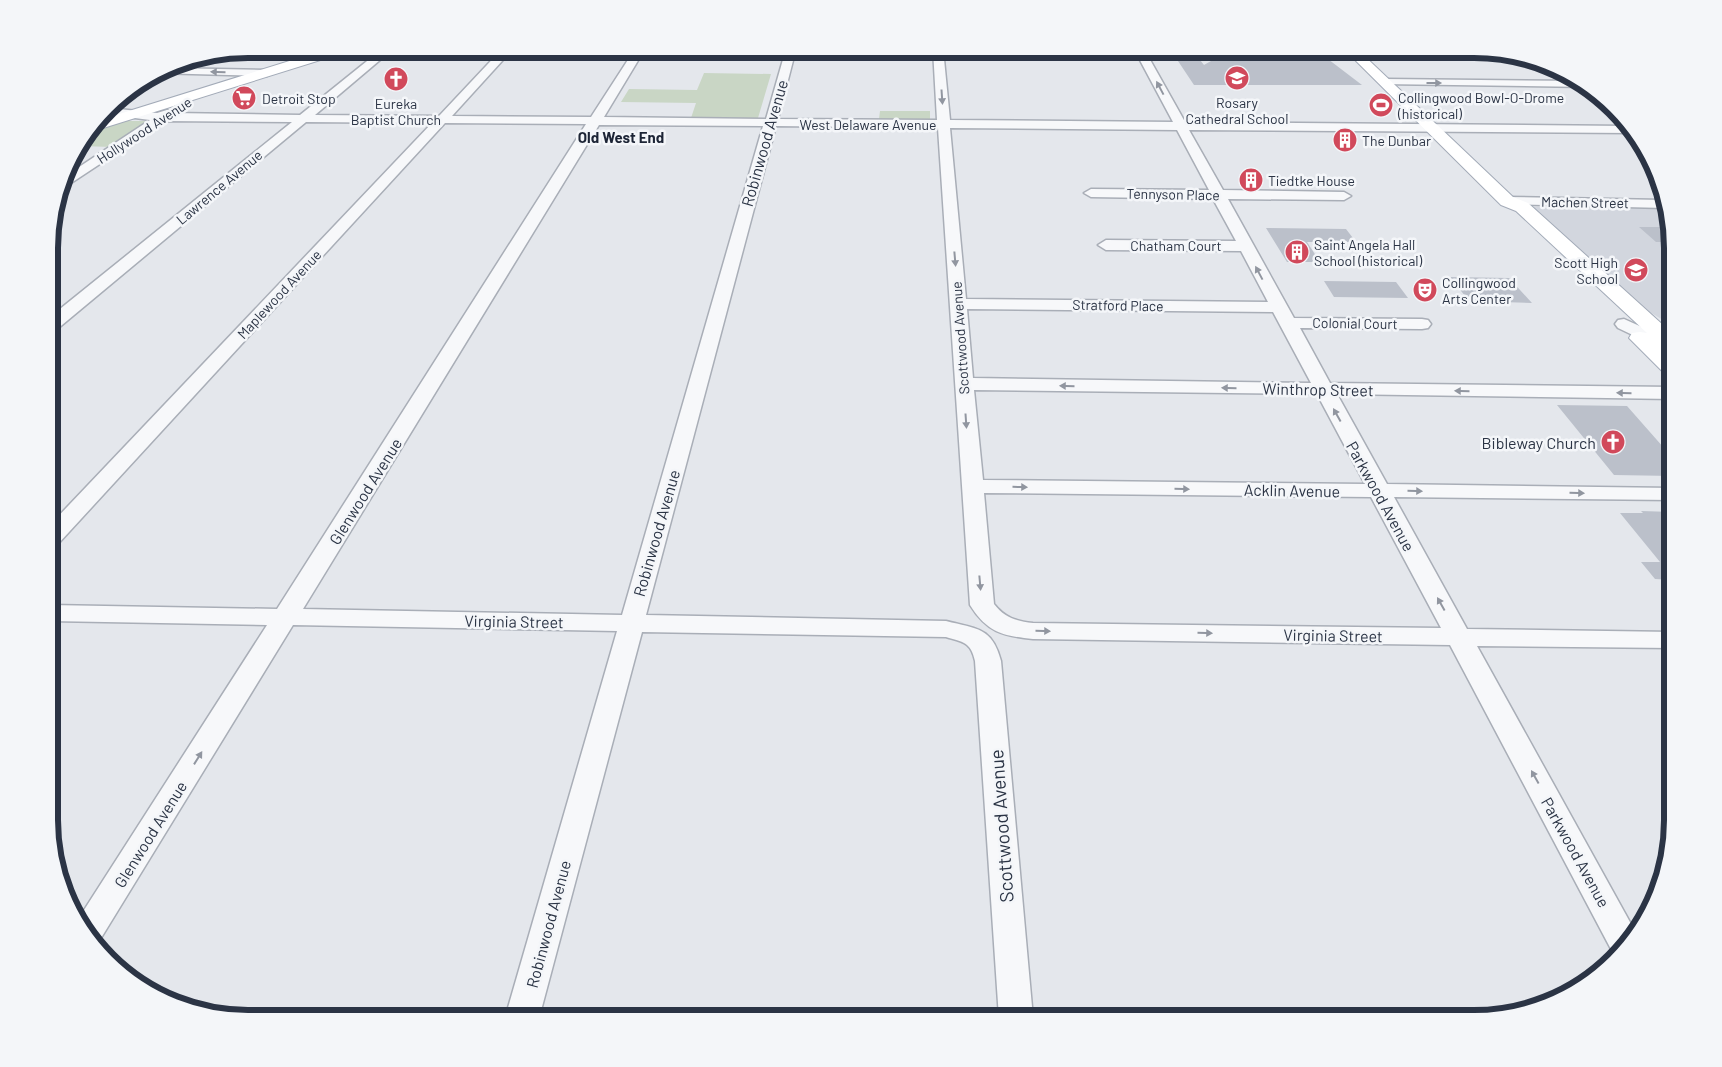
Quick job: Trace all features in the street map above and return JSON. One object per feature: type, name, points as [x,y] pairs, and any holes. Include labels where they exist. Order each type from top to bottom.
[{"type":"main road","points":[[104,123],[312,58]]},
{"type":"main road","points":[[1360,58],[1507,201],[1522,207],[1664,337]]},
{"type":"main road","points":[[1507,201],[1506,207],[1624,324],[1664,361]]},
{"type":"main road","points":[[1548,247],[1571,251]]},
{"type":"street","name":"Lawrence Avenue","points":[[58,319],[377,58]]},
{"type":"street","name":"Maplewood Avenue","points":[[58,530],[500,58]]},
{"type":"street","name":"Glenwood Avenue","points":[[91,927],[287,617],[634,58]]},
{"type":"street","name":"Robinwood Avenue","points":[[524,1010],[788,58]]},
{"type":"street","name":"Scottwood Avenue","points":[[939,58],[971,486],[986,630],[984,645],[988,661],[1015,1010]]},
{"type":"street","name":"Parkwood Avenue","points":[[1144,58],[1622,938]]},
{"type":"street","points":[[178,71],[267,72]]},
{"type":"street","points":[[1385,82],[1570,84]]},
{"type":"street","name":"Hollywood Avenue","points":[[71,179],[202,92]]},
{"type":"street","name":"West Delaware Avenue","points":[[114,112],[163,117],[1623,130]]},
{"type":"street","name":"Tennyson Place","points":[[1091,193],[1344,196]]},
{"type":"street","name":"Machen Street","points":[[1507,201],[1659,204]]},
{"type":"street","name":"Chatham Court","points":[[1106,245],[1245,246]]},
{"type":"street","name":"Stratford Place","points":[[958,304],[1283,315]]},
{"type":"street","name":"Colonial Court","points":[[1283,315],[1422,324]]},
{"type":"street","points":[[1647,320],[1664,329]]},
{"type":"street","points":[[1624,324],[1664,342]]},
{"type":"street","name":"Winthrop Street","points":[[963,384],[1664,393]]},
{"type":"street","name":"Acklin Avenue","points":[[971,486],[1664,494]]},
{"type":"street","name":"Virginia Street","points":[[58,613],[946,630],[1013,629],[1033,631],[1664,640]]},
{"type":"shaded area","name":"Scott High School","points":[[1532,207],[1660,208],[1664,235],[1664,321],[1638,305]]},
{"type":"green space","points":[[1155,58],[1224,58],[1233,62]]},
{"type":"green space","points":[[704,73],[771,74],[758,118],[691,118],[696,103],[621,102],[629,89],[697,90]]},
{"type":"green space","points":[[880,111],[930,111],[930,120],[879,119]]},
{"type":"green space","points":[[126,121],[151,121],[112,147],[87,146],[99,129]]},
{"type":"building","points":[[1176,58],[1194,58],[1200,60],[1204,65],[1216,58],[1327,58],[1362,85],[1194,85]]},
{"type":"building","name":"Scott High School","points":[[1639,227],[1663,227],[1664,242],[1656,242]]},
{"type":"building","name":"Saint Angela Hall School (historical)","points":[[1266,228],[1346,229],[1356,242],[1307,242],[1320,262],[1287,262]]},
{"type":"building","points":[[1450,277],[1509,278],[1532,303],[1469,301]]},
{"type":"building","points":[[1324,281],[1396,282],[1408,298],[1334,297]]},
{"type":"building","name":"Bibleway Church","points":[[1557,405],[1627,406],[1664,448],[1664,476],[1614,475]]},
{"type":"building","points":[[1641,511],[1664,512],[1664,580],[1655,579],[1641,562],[1660,562],[1620,513],[1643,513]]},
{"type":"place","name":"Rosary Cathedral School","points":[[1237,78]]},
{"type":"place","name":"Eureka Baptist Church","points":[[396,79]]},
{"type":"place","name":"Detroit Stop","points":[[244,98]]},
{"type":"place","name":"Collingwood Bowl-O-Drome (historical)","points":[[1381,105]]},
{"type":"place","name":"The Dunbar","points":[[1345,140]]},
{"type":"place","name":"Tiedtke House","points":[[1251,180]]},
{"type":"place","name":"Saint Angela Hall School (historical)","points":[[1297,252]]},
{"type":"place","name":"Scott High School","points":[[1636,270]]},
{"type":"place","name":"Collingwood Arts Center","points":[[1425,290]]},
{"type":"place","name":"Bibleway Church","points":[[1613,442]]},
{"type":"district","name":"Old West End","points":[[621,137]]}]
